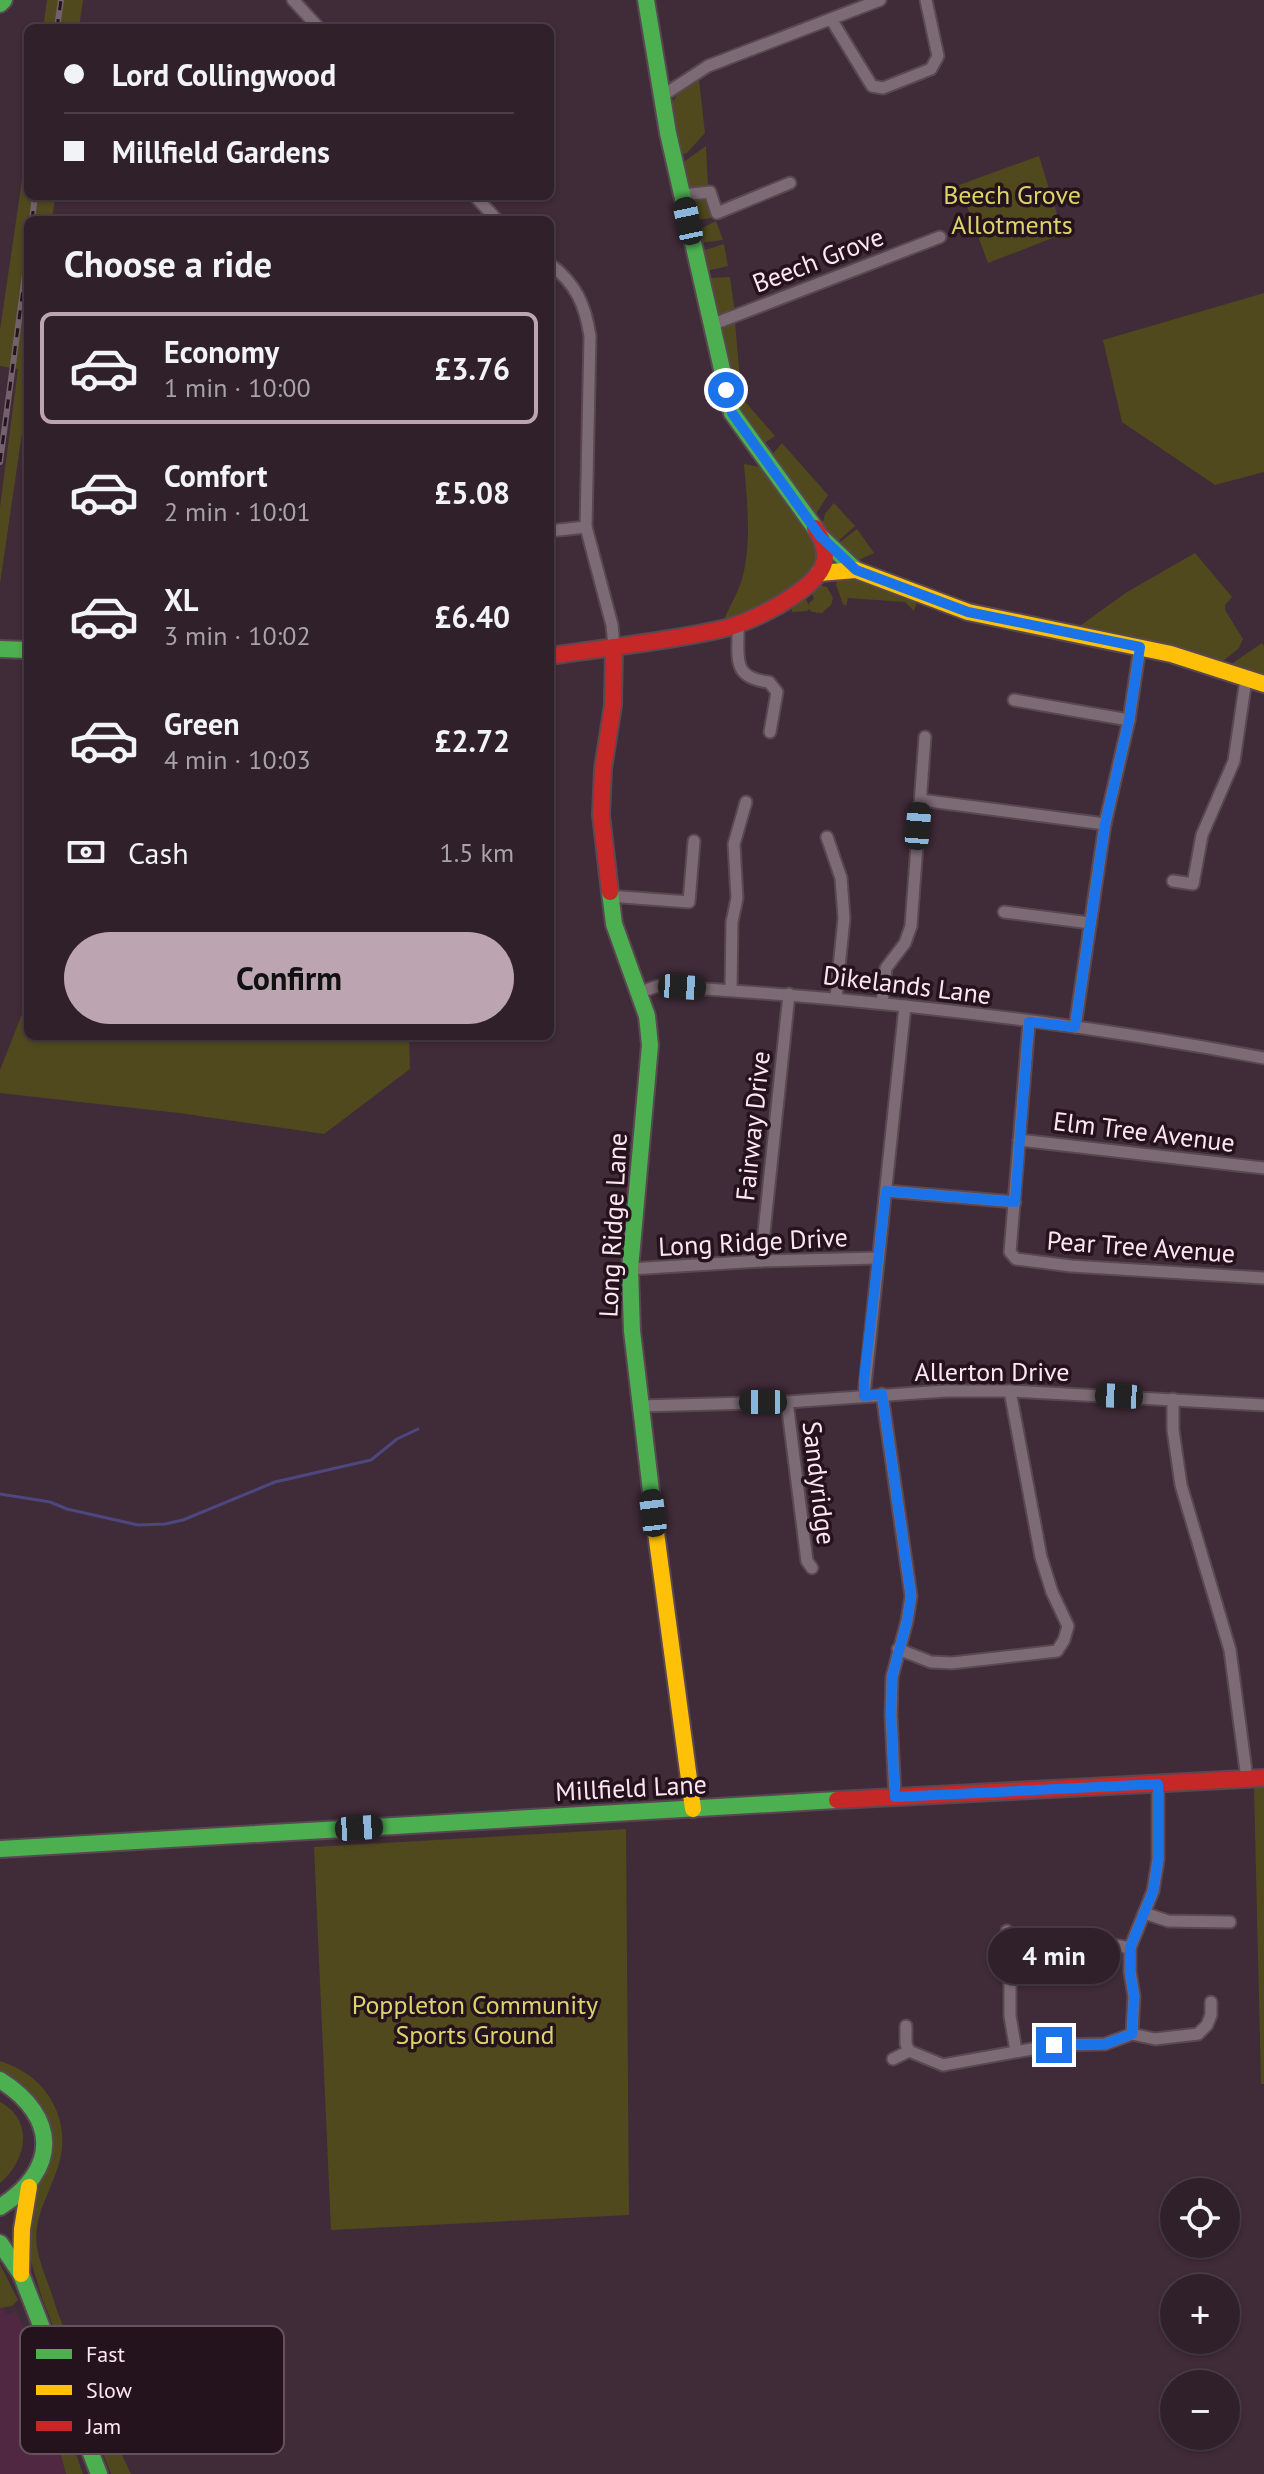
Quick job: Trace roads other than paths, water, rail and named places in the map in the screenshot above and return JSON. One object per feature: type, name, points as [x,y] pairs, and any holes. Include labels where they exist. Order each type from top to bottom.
[{"type":"main road","points":[[646,0],[682,195],[732,413],[820,536],[856,570],[968,612],[1171,654],[1264,684]]},
{"type":"main road","points":[[554,655],[719,631],[751,619],[796,592],[819,573],[825,561],[825,547],[820,536]]},
{"type":"main road","points":[[819,573],[856,570]]},
{"type":"main road","name":"Long Ridge Lane","points":[[614,647],[613,705],[603,769],[601,815],[614,924],[640,992],[647,1016],[650,1045],[630,1269],[632,1331],[693,1809]]},
{"type":"main road","points":[[0,649],[24,650]]},
{"type":"main road","name":"Millfield Lane","points":[[0,1849],[629,1811],[1264,1778]]},
{"type":"main road","points":[[0,2080],[25,2096],[40,2120],[44,2148],[37,2175],[29,2187],[0,2207]]},
{"type":"main road","points":[[21,2274],[22,2229],[29,2187]]},
{"type":"main road","points":[[0,2243],[21,2274],[41,2326]]},
{"type":"main road","points":[[91,2454],[99,2474]]},
{"type":"street","points":[[293,0],[315,24]]},
{"type":"street","points":[[662,96],[708,66],[831,19],[849,6],[880,0]]},
{"type":"street","points":[[831,19],[872,86],[883,88],[931,69],[938,56],[926,0]]},
{"type":"street","points":[[682,195],[710,192],[717,213],[790,183]]},
{"type":"street","points":[[479,200],[493,216]]},
{"type":"street","name":"Beech Grove","points":[[711,325],[940,237]]},
{"type":"street","points":[[554,267],[568,277],[586,310],[590,336],[586,527],[612,625],[614,647]]},
{"type":"street","points":[[554,531],[586,527]]},
{"type":"street","points":[[738,624],[743,674],[749,679],[769,682],[777,692],[770,732]]},
{"type":"street","points":[[1075,1027],[1105,824],[1129,720],[1140,647]]},
{"type":"street","points":[[1173,881],[1193,884],[1202,835],[1234,761],[1246,679]]},
{"type":"street","points":[[1014,700],[1129,720]]},
{"type":"street","points":[[882,1003],[886,968],[905,943],[911,926],[925,737]]},
{"type":"street","points":[[921,800],[1105,824]]},
{"type":"street","points":[[731,990],[732,922],[737,898],[734,844],[746,802]]},
{"type":"street","points":[[827,837],[841,878],[844,918],[836,998]]},
{"type":"street","points":[[609,896],[689,902],[694,841]]},
{"type":"street","points":[[1004,912],[1090,923]]},
{"type":"street","name":"Dikelands Lane","points":[[640,992],[658,986],[836,998],[1176,1041],[1264,1058]]},
{"type":"street","name":"Fairway Drive","points":[[761,1261],[789,994]]},
{"type":"street","points":[[864,1396],[905,1006]]},
{"type":"street","points":[[886,1191],[1015,1202],[1029,1022]]},
{"type":"street","name":"Elm Tree Avenue","points":[[1019,1140],[1264,1168]]},
{"type":"street","name":"Pear Tree Avenue","points":[[1015,1202],[1010,1252],[1016,1259],[1071,1266],[1264,1278]]},
{"type":"street","name":"Long Ridge Drive","points":[[630,1269],[877,1258]]},
{"type":"street","points":[[898,1649],[931,1662],[952,1663],[1057,1651],[1064,1640],[1068,1626],[1052,1592],[1041,1557],[1010,1391]]},
{"type":"street","name":"Allerton Drive","points":[[640,1406],[1010,1391],[1264,1405]]},
{"type":"street","points":[[882,1394],[911,1596],[892,1677],[895,1797]]},
{"type":"street","points":[[1173,1399],[1173,1430],[1181,1485],[1230,1650],[1247,1779]]},
{"type":"street","name":"Sandyridge","points":[[787,1402],[807,1561],[812,1568]]},
{"type":"street","points":[[1132,2034],[1134,1996],[1130,1948],[1153,1891],[1158,1860],[1158,1784]]},
{"type":"street","points":[[1144,1913],[1168,1921],[1230,1922]]},
{"type":"street","points":[[1007,1931],[1010,2016],[1016,2051]]},
{"type":"street","points":[[1010,1956],[1044,1947],[1080,1948],[1110,1944],[1130,1948]]},
{"type":"street","points":[[906,2026],[909,2051],[943,2065],[1054,2045],[1105,2044],[1132,2034],[1155,2039],[1198,2034],[1207,2025],[1211,2002]]},
{"type":"street","points":[[893,2059],[909,2051]]},
{"type":"waterway","points":[[0,1494],[50,1502],[67,1509],[138,1525],[165,1524],[183,1520],[275,1482],[371,1460],[397,1439],[418,1429]]},
{"type":"railway","points":[[58,24],[61,0]]},
{"type":"railway","points":[[32,216],[34,200]]},
{"type":"railway","points":[[0,462],[24,282]]},
{"type":"park label","name":"Beech Grove Allotments","points":[[1012,210]]},
{"type":"park label","name":"Poppleton Community Sports Ground","points":[[475,2020]]}]
